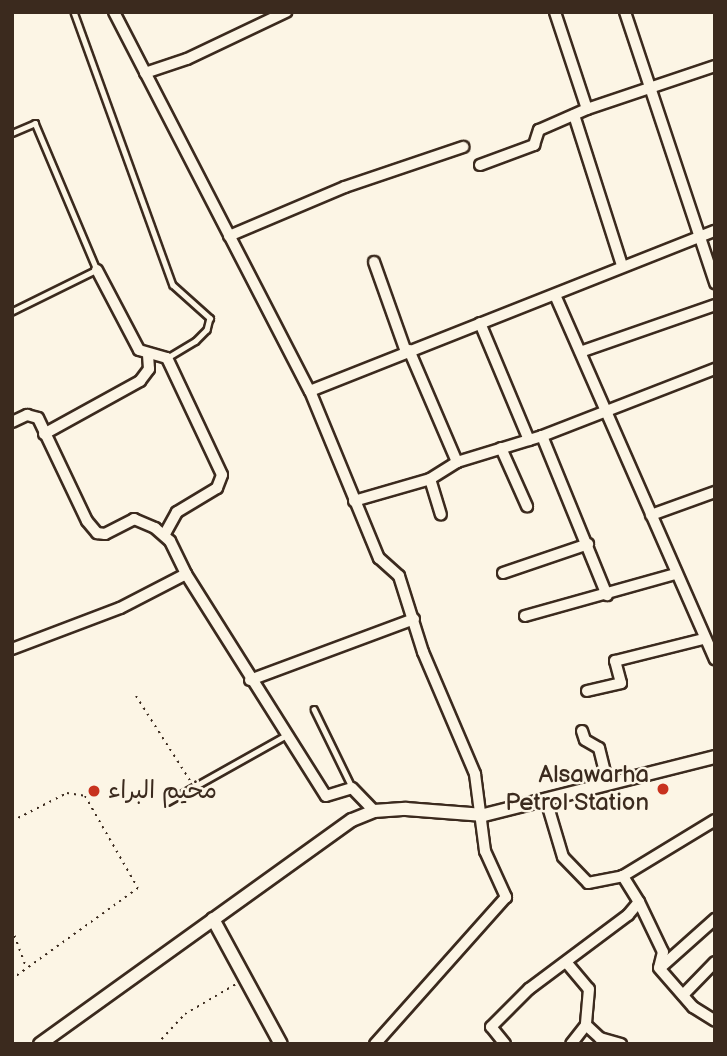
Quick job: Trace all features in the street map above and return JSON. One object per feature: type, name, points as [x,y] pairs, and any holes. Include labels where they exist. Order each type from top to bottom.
[{"type":"street","points":[[114,12],[310,391],[379,558],[399,576],[475,774],[484,815],[485,851],[506,897],[375,1044]]},
{"type":"street","points":[[145,73],[187,59],[286,12]]},
{"type":"street","points":[[555,12],[587,109]]},
{"type":"street","points":[[625,12],[653,88],[715,283]]},
{"type":"street","points":[[480,165],[534,145],[538,130],[587,109],[715,66]]},
{"type":"street","points":[[574,115],[622,265]]},
{"type":"street","points":[[229,236],[345,187],[463,147]]},
{"type":"street","points":[[310,391],[715,230]]},
{"type":"street","points":[[374,262],[408,351],[457,462]]},
{"type":"street","points":[[97,270],[139,350],[148,356],[167,358],[222,475],[222,484],[177,512],[164,535]]},
{"type":"street","points":[[555,295],[583,351],[675,574],[703,639],[715,659]]},
{"type":"street","points":[[583,351],[715,305]]},
{"type":"street","points":[[480,324],[529,440]]},
{"type":"street","points":[[44,434],[140,381],[149,369],[148,356]]},
{"type":"street","points":[[354,500],[430,479],[457,462],[542,436],[715,369]]},
{"type":"street","points":[[12,422],[27,415],[38,418],[87,521],[97,533],[105,534],[134,519],[164,535],[250,680],[289,734],[326,796],[352,788],[374,811]]},
{"type":"street","points":[[542,436],[607,595]]},
{"type":"street","points":[[501,448],[527,506]]},
{"type":"street","points":[[430,479],[441,514]]},
{"type":"street","points":[[651,515],[715,492]]},
{"type":"street","points":[[503,573],[588,544]]},
{"type":"street","points":[[12,649],[120,608],[186,574]]},
{"type":"street","points":[[525,617],[675,574]]},
{"type":"street","points":[[250,680],[414,619]]},
{"type":"street","points":[[587,691],[621,683],[615,661],[703,639]]},
{"type":"street","points":[[582,731],[584,740],[599,748],[608,784]]},
{"type":"street","points":[[40,1044],[352,821],[374,811],[484,815],[715,757]]},
{"type":"street","points":[[546,800],[563,857],[578,877],[595,883],[623,876],[715,820]]},
{"type":"street","points":[[623,876],[639,902],[663,953],[659,968]]},
{"type":"street","points":[[505,1044],[491,1027],[529,989],[639,902]]},
{"type":"street","points":[[213,919],[249,976],[281,1044]]},
{"type":"street","points":[[659,968],[715,919]]},
{"type":"street","points":[[566,962],[589,989],[586,1025],[571,1044]]},
{"type":"street","points":[[683,995],[715,962]]},
{"type":"street","points":[[659,968],[683,995],[715,1021]]},
{"type":"street","points":[[586,1025],[600,1038],[621,1044]]},
{"type":"lane","points":[[74,12],[173,285],[210,318],[207,330],[196,341],[167,358]]},
{"type":"lane","points":[[12,133],[35,123],[97,270],[12,312]]},
{"type":"lane","points":[[314,709],[352,788]]},
{"type":"lane","points":[[167,802],[289,734]]},
{"type":"path","points":[[136,696],[193,786]]},
{"type":"path","points":[[12,821],[67,793],[85,796],[138,888],[12,979]]},
{"type":"path","points":[[12,929],[27,969]]},
{"type":"path","points":[[157,1044],[185,1014],[249,976]]},
{"type":"place","name":"Alsawarha Petrol Station","points":[[663,789]]},
{"type":"place","name":"مخيم البراء","points":[[94,791]]}]
